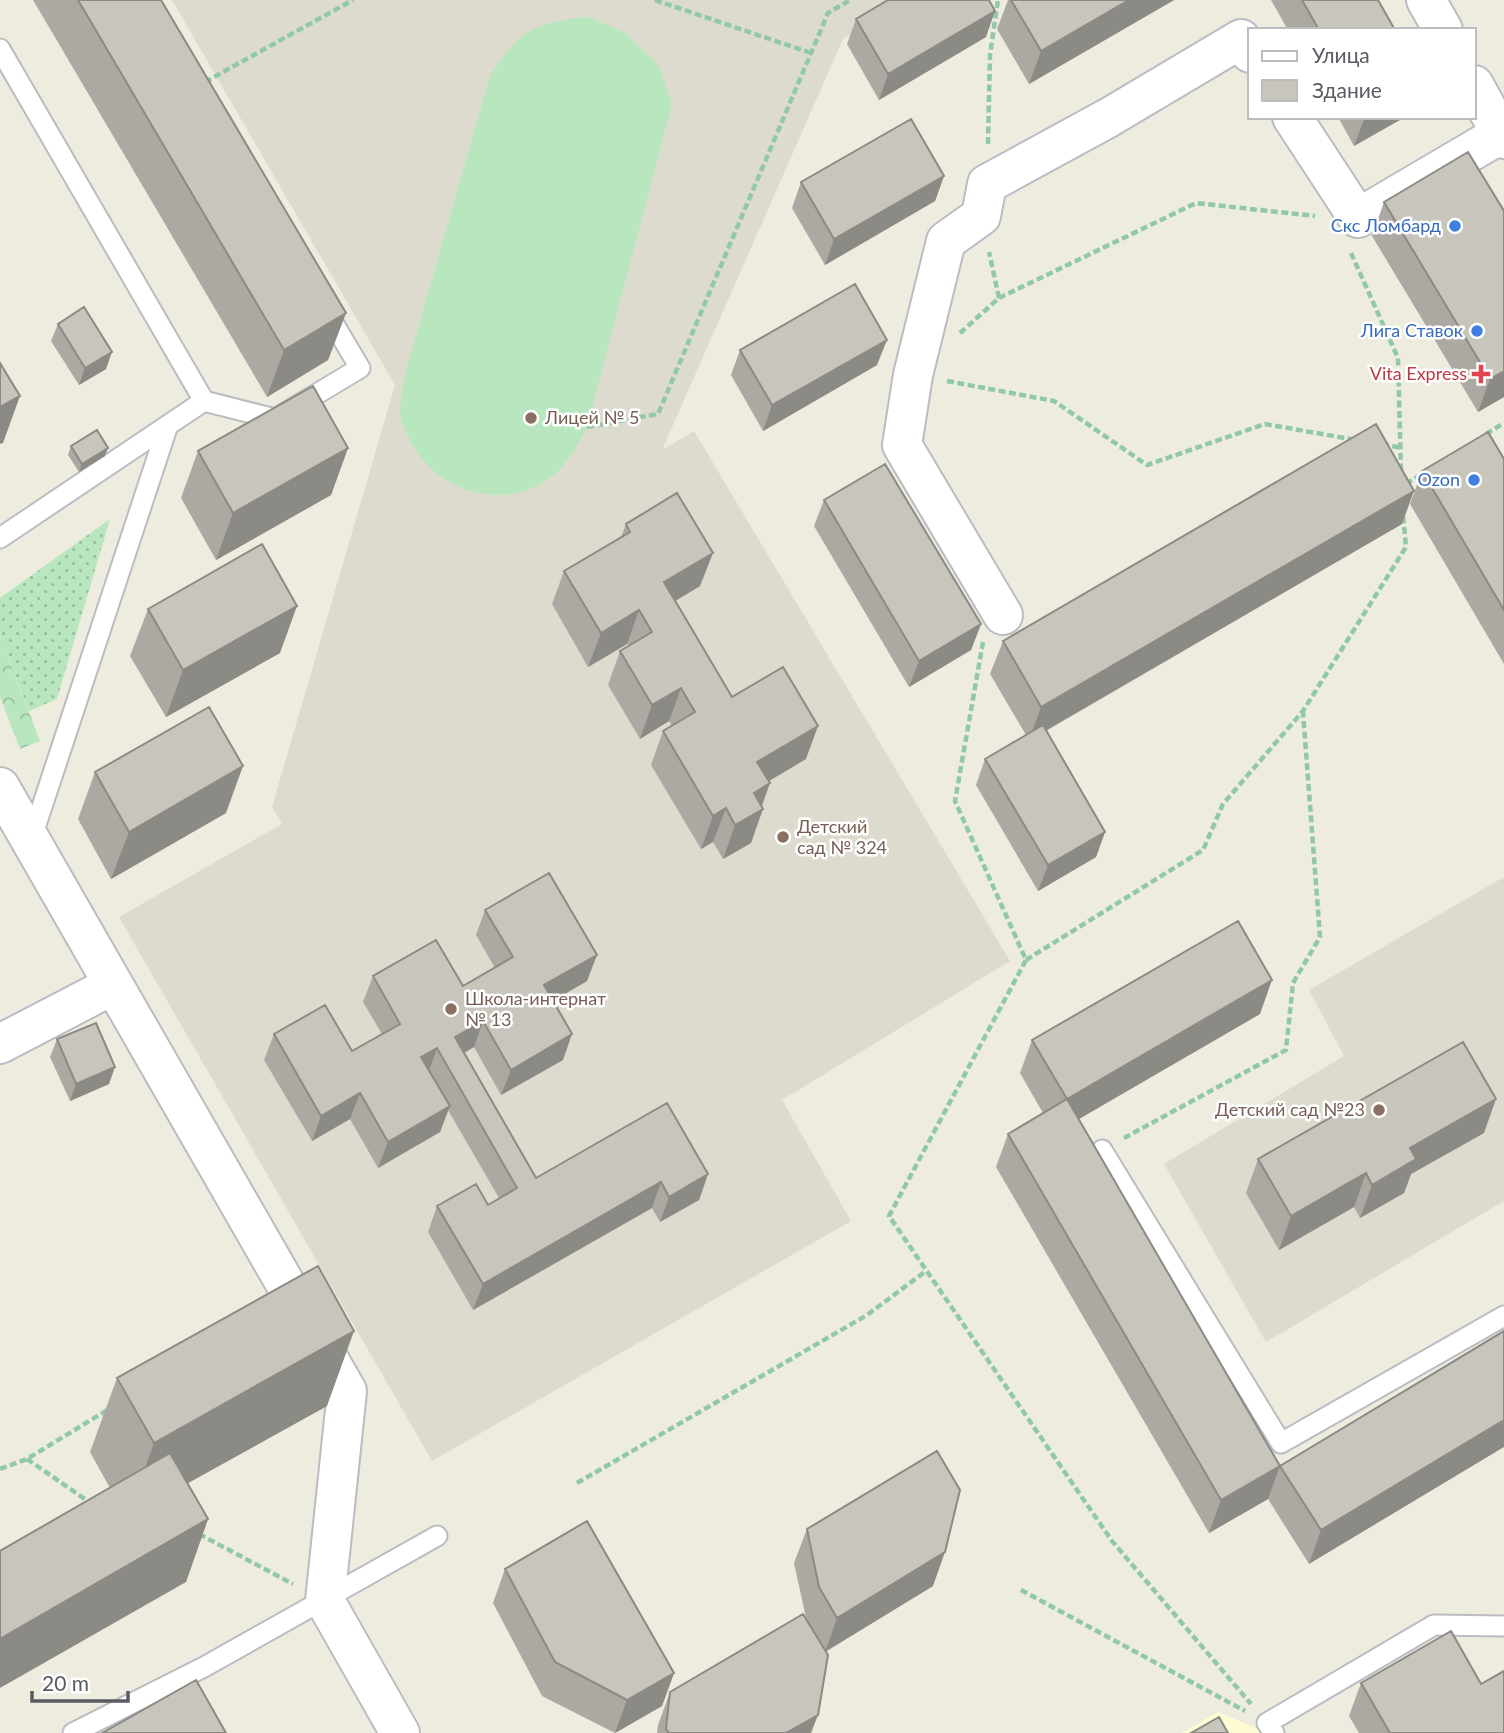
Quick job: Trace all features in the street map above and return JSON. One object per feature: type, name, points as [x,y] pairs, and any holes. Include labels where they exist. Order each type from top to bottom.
[{"type":"street","points":[[1426,0],[1442,28]]},
{"type":"street","points":[[993,625],[902,445],[912,375],[946,241],[984,200],[1098,124],[1241,39],[1248,50]]},
{"type":"street","points":[[1293,119],[1344,214],[1358,218],[1503,137],[1476,89]]},
{"type":"street","points":[[0,787],[347,1391],[325,1601],[400,1733]]},
{"type":"street","points":[[0,1044],[113,985]]},
{"type":"lane","points":[[0,49],[204,401],[275,419],[360,368],[319,298]]},
{"type":"lane","points":[[0,538],[204,401]]},
{"type":"lane","points":[[31,841],[168,425]]},
{"type":"lane","points":[[1102,1150],[1281,1443],[1504,1316]]},
{"type":"lane","points":[[73,1733],[204,1667],[437,1536]]},
{"type":"lane","points":[[1270,1728],[1434,1625],[1504,1626]]},
{"type":"path","points":[[195,87],[353,0]]},
{"type":"path","points":[[654,0],[811,53]]},
{"type":"path","points":[[587,427],[657,415],[828,13],[850,0]]},
{"type":"path","points":[[998,0],[990,55],[984,200],[999,298]]},
{"type":"path","points":[[912,375],[999,298],[1196,203],[1344,214],[1398,359],[1401,487],[1436,466]]},
{"type":"path","points":[[912,375],[1054,401],[1147,465],[1265,424],[1361,441]]},
{"type":"path","points":[[1481,437],[1504,423]]},
{"type":"path","points":[[1374,443],[1402,448]]},
{"type":"path","points":[[1270,1728],[1112,1542],[889,1216],[1026,960],[1203,850],[1223,804],[1303,711],[1406,547],[1403,511]]},
{"type":"path","points":[[993,625],[954,801],[1026,960]]},
{"type":"path","points":[[1102,1150],[1286,1049],[1293,983],[1320,937],[1303,711]]},
{"type":"path","points":[[578,1483],[867,1315],[927,1271]]},
{"type":"path","points":[[0,1469],[27,1460],[119,1403]]},
{"type":"path","points":[[27,1460],[101,1510]]},
{"type":"path","points":[[192,1530],[325,1601]]},
{"type":"path","points":[[1021,1590],[1270,1728]]},
{"type":"shaded area","points":[[172,0],[909,0],[843,39],[662,450],[694,431],[1010,961],[782,1100],[851,1221],[432,1461],[119,917],[282,824],[272,807],[395,385]]},
{"type":"shaded area","name":"Детский сад №23","points":[[1504,877],[1504,1201],[1266,1342],[1164,1164],[1344,1056],[1309,990]]},
{"type":"shaded area","points":[[1218,1712],[1265,1732],[1266,1733],[1182,1733]]},
{"type":"green space","points":[[589,17],[625,33],[659,66],[672,104],[587,427],[564,464],[544,482],[525,491],[505,495],[485,494],[447,481],[431,469],[418,454],[400,416],[404,378],[490,76],[510,48],[530,31],[555,22]]},
{"type":"green space","points":[[110,519],[57,699],[29,711],[0,636],[0,598]]},
{"type":"green space","points":[[0,636],[40,741],[20,749],[0,697]]},
{"type":"building","points":[[78,0],[161,0],[346,313],[284,350]]},
{"type":"building","points":[[888,0],[989,0],[995,11],[888,74],[856,19]]},
{"type":"building","points":[[1011,0],[1129,0],[1041,51]]},
{"type":"building","points":[[1302,0],[1378,0],[1394,28],[1318,28]]},
{"type":"building","points":[[911,119],[944,176],[834,239],[801,182]]},
{"type":"building","points":[[1468,152],[1504,211],[1504,371],[1490,379],[1384,202]]},
{"type":"building","points":[[855,284],[887,340],[772,405],[740,350]]},
{"type":"building","points":[[84,307],[112,352],[85,368],[58,324]]},
{"type":"building","points":[[0,363],[20,396],[0,407]]},
{"type":"building","points":[[313,386],[348,448],[233,513],[198,451]]},
{"type":"building","points":[[1376,424],[1414,491],[1041,707],[1003,641]]},
{"type":"building","points":[[97,430],[108,448],[82,464],[71,446]]},
{"type":"building","points":[[1488,432],[1504,459],[1504,610],[1422,471]]},
{"type":"building","points":[[885,464],[981,624],[919,661],[824,500]]},
{"type":"building","points":[[677,493],[713,553],[664,582],[732,697],[783,667],[818,726],[757,762],[770,783],[754,793],[763,809],[735,825],[726,808],[713,816],[663,731],[695,712],[681,688],[652,705],[620,651],[652,632],[639,610],[601,633],[564,571],[630,532],[626,524]]},
{"type":"building","points":[[262,544],[297,606],[183,670],[148,609]]},
{"type":"building","points":[[209,707],[243,766],[129,832],[95,772]]},
{"type":"building","points":[[1043,725],[1105,832],[1048,865],[985,759]]},
{"type":"building","points":[[549,873],[597,955],[544,985],[572,1034],[511,1070],[483,1021],[455,1037],[536,1178],[667,1103],[708,1174],[669,1197],[661,1182],[483,1284],[437,1206],[476,1184],[488,1205],[517,1188],[437,1048],[421,1057],[450,1106],[388,1142],[360,1093],[321,1116],[274,1034],[325,1005],[352,1051],[400,1024],[373,976],[436,940],[463,986],[513,957],[485,910]]},
{"type":"building","points":[[1238,921],[1272,980],[1067,1099],[1032,1040]]},
{"type":"building","points":[[96,1023],[115,1067],[76,1084],[57,1039]]},
{"type":"building","points":[[1463,1042],[1496,1099],[1410,1148],[1416,1159],[1372,1185],[1366,1173],[1291,1216],[1258,1159]]},
{"type":"building","points":[[1067,1099],[1280,1466],[1221,1500],[1008,1134]]},
{"type":"building","points":[[318,1266],[354,1331],[154,1443],[117,1378]]},
{"type":"building","points":[[1504,1331],[1504,1420],[1321,1530],[1280,1466]]},
{"type":"building","points":[[937,1451],[960,1490],[945,1552],[837,1618],[819,1587],[807,1529]]},
{"type":"building","points":[[170,1453],[208,1519],[0,1639],[0,1551]]},
{"type":"building","points":[[587,1521],[674,1673],[627,1700],[555,1662],[505,1569]]},
{"type":"building","points":[[803,1614],[828,1655],[818,1715],[786,1733],[669,1733],[666,1729],[670,1692]]},
{"type":"building","points":[[1451,1631],[1481,1684],[1504,1671],[1504,1733],[1390,1733],[1361,1683]]},
{"type":"building","points":[[196,1680],[226,1733],[102,1733]]},
{"type":"building","points":[[1219,1717],[1228,1733],[1191,1733]]},
{"type":"place","name":"Скс Ломбард","points":[[1455,226]]},
{"type":"place","name":"Лига Ставок","points":[[1477,331]]},
{"type":"place","name":"Vita Express","points":[[1481,374]]},
{"type":"place","name":"Лицей № 5","points":[[531,418]]},
{"type":"place","name":"Ozon","points":[[1474,480]]},
{"type":"place","name":"Детский сад № 324","points":[[783,837]]},
{"type":"place","name":"Школа-интернат № 13","points":[[451,1009]]},
{"type":"place","name":"Детский сад №23","points":[[1379,1110]]}]
